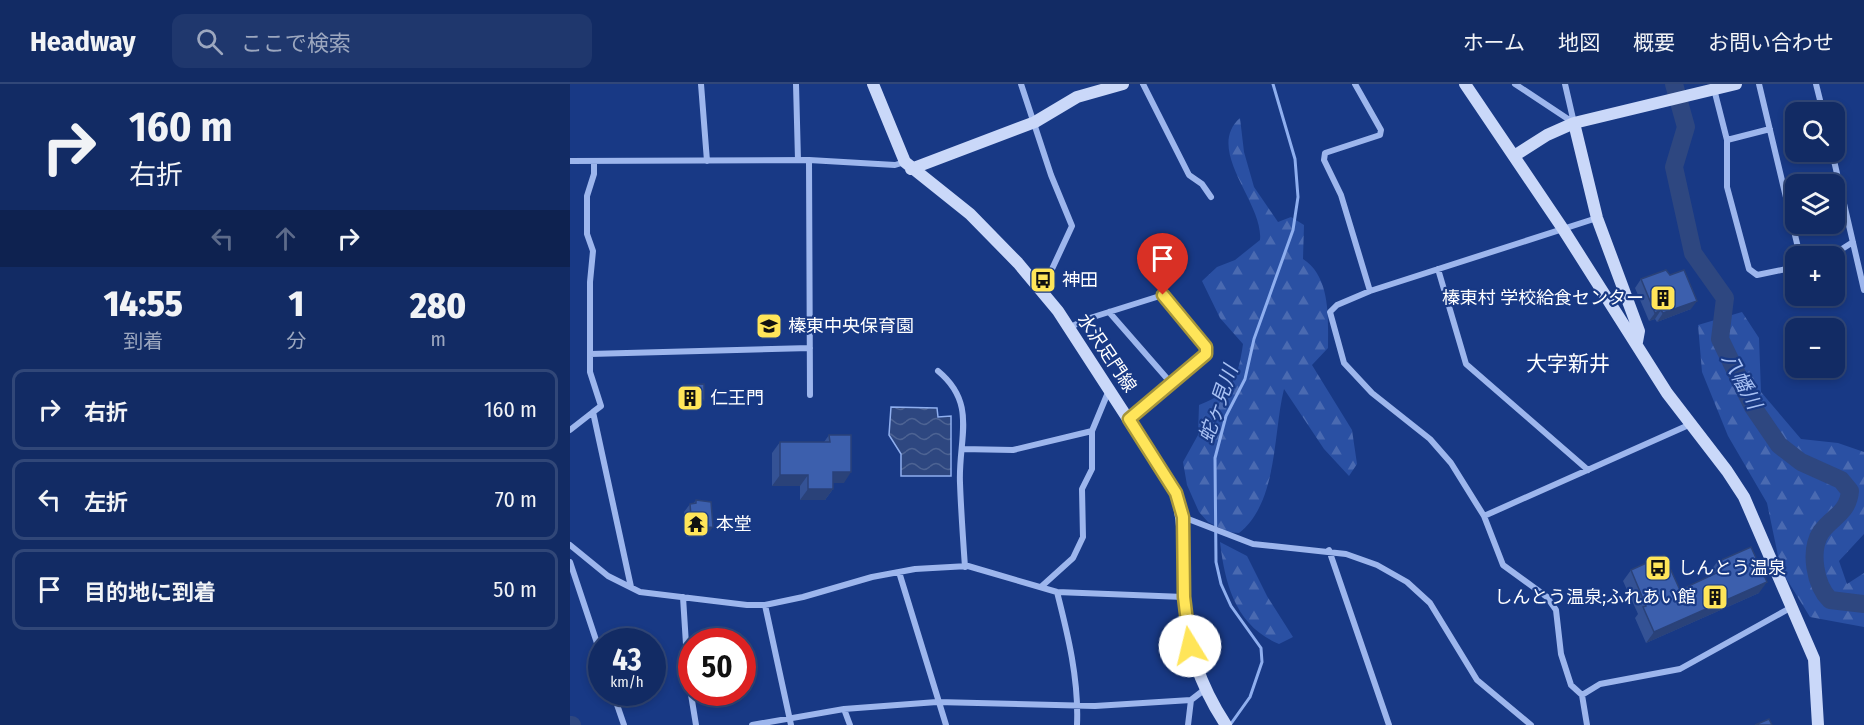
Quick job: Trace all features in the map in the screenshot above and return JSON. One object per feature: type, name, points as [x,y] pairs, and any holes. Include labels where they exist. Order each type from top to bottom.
[{"type":"street","points":[[700,84],[707,161]]},
{"type":"street","points":[[796,84],[798,159]]},
{"type":"street","points":[[873,84],[908,166]]},
{"type":"street","points":[[1021,84],[1051,175],[1072,226],[1046,282]]},
{"type":"street","points":[[570,161],[798,159],[908,166],[1035,122],[1077,97],[1106,85],[1123,84]]},
{"type":"street","points":[[1143,84],[1189,175],[1202,184],[1211,197]]},
{"type":"street","points":[[1356,84],[1381,130],[1380,135],[1325,153],[1324,160],[1341,195],[1370,291]]},
{"type":"street","points":[[1465,84],[1637,342],[1667,393],[1727,471],[1744,497],[1814,659],[1818,725]]},
{"type":"street","points":[[1515,84],[1574,123]]},
{"type":"street","points":[[1565,84],[1597,218],[1639,331],[1637,342]]},
{"type":"street","points":[[1514,156],[1547,135],[1574,123],[1736,84]]},
{"type":"street","points":[[1759,84],[1798,246]]},
{"type":"street","points":[[1816,84],[1820,102]]},
{"type":"street","points":[[1713,89],[1727,140],[1727,187],[1749,269],[1756,275],[1785,269]]},
{"type":"street","points":[[1727,140],[1770,129]]},
{"type":"street","points":[[809,160],[810,395]]},
{"type":"street","points":[[570,430],[601,406],[590,372],[590,282],[593,251],[587,234],[587,196],[594,174],[594,161]]},
{"type":"street","points":[[1834,162],[1864,290]]},
{"type":"street","name":"水沢足門線","points":[[908,166],[945,192],[998,241],[1068,328],[1176,493],[1183,517],[1184,597],[1190,646],[1204,690],[1226,725]]},
{"type":"street","points":[[1587,725],[1582,695],[1571,685],[1561,654],[1556,610],[1547,597],[1503,565],[1484,516],[1451,463],[1430,439],[1372,393],[1344,363],[1330,312],[1337,305],[1370,291],[1597,218]]},
{"type":"street","points":[[1845,248],[1853,243]]},
{"type":"street","points":[[1438,269],[1466,364],[1588,470]]},
{"type":"street","points":[[1068,328],[1108,312],[1163,295],[1206,347],[1206,354],[1129,419]]},
{"type":"street","points":[[1108,312],[1171,383]]},
{"type":"street","points":[[590,354],[810,348]]},
{"type":"street","points":[[938,371],[953,383],[960,399],[965,426],[959,480],[965,567]]},
{"type":"street","points":[[1042,586],[1073,558],[1083,537],[1082,489],[1092,469],[1092,431],[1109,389]]},
{"type":"street","points":[[593,412],[631,587]]},
{"type":"street","points":[[1484,516],[1690,424]]},
{"type":"street","points":[[962,449],[1013,450],[1092,431]]},
{"type":"street","points":[[1183,517],[1253,544],[1329,550],[1377,565],[1407,582],[1430,603],[1477,680],[1531,725]]},
{"type":"street","points":[[570,545],[608,576],[640,592],[765,605],[898,572],[965,567],[1042,586],[1057,592],[1184,597]]},
{"type":"street","points":[[1329,550],[1389,725]]},
{"type":"street","points":[[570,562],[592,628]]},
{"type":"street","points":[[898,572],[946,725]]},
{"type":"street","points":[[1057,592],[1069,640],[1078,705],[1077,725]]},
{"type":"street","points":[[683,597],[688,675],[696,725]]},
{"type":"street","points":[[765,605],[790,722]]},
{"type":"street","points":[[1582,695],[1600,684],[1680,669],[1793,606]]},
{"type":"street","points":[[752,725],[790,722],[844,709],[937,702],[1078,705],[1191,700],[1204,690]]},
{"type":"street","points":[[1188,725],[1191,700]]},
{"type":"street","points":[[617,706],[624,725]]},
{"type":"street","points":[[844,709],[850,725]]},
{"type":"green space","points":[[1240,118],[1244,152],[1254,187],[1278,222],[1291,217],[1304,225],[1303,259],[1319,276],[1327,311],[1328,348],[1312,365],[1352,430],[1357,464],[1349,476],[1324,449],[1284,389],[1267,486],[1252,520],[1239,533],[1228,532],[1208,522],[1199,512],[1187,485],[1183,462],[1198,435],[1199,405],[1227,389],[1236,375],[1243,344],[1220,318],[1202,281],[1217,267],[1235,260],[1260,240],[1259,225],[1254,210],[1238,177],[1228,145],[1231,131]]},
{"type":"green space","points":[[1742,312],[1759,338],[1761,392],[1801,439],[1838,443],[1864,452],[1864,534],[1839,561],[1847,584],[1864,573],[1864,627],[1810,617],[1781,570],[1767,503],[1728,436],[1702,372],[1698,325]]},
{"type":"green space","points":[[1220,542],[1247,556],[1267,596],[1293,637],[1279,644],[1252,627],[1235,602],[1225,574]]},
{"type":"water","points":[[891,407],[937,408],[938,417],[951,416],[951,476],[901,476],[901,454],[889,435]]},
{"type":"building","name":"榛東村 学校給食センター","points":[[1666,270],[1670,275],[1684,270],[1697,301],[1663,313],[1661,310],[1655,313],[1641,279]]},
{"type":"building","points":[[704,384],[704,400],[684,400],[684,385]]},
{"type":"building","points":[[829,435],[851,435],[851,472],[833,472],[833,489],[808,489],[808,475],[780,475],[780,442],[830,442]]},
{"type":"building","points":[[696,500],[711,502],[713,527],[692,528],[690,504],[696,503]]},
{"type":"building","name":"しんとう温泉;ふれあい館","points":[[1751,547],[1767,582],[1654,632],[1631,570],[1664,555],[1680,590],[1721,571],[1717,562]]},
{"type":"building","points":[[1769,719],[1772,725],[1755,725]]},
{"type":"waterway","name":"蛇ヶ見川","points":[[1230,725],[1250,697],[1262,662],[1261,648],[1231,606],[1221,584],[1216,562],[1215,458],[1226,416],[1245,379],[1254,339],[1293,230],[1298,197],[1295,159],[1273,84]]},
{"type":"waterway","name":"八幡川","points":[[1674,84],[1686,127],[1674,167],[1693,253],[1725,298],[1720,339],[1753,407],[1779,445],[1801,462],[1841,480],[1850,491],[1843,509],[1821,532],[1817,540],[1815,568],[1821,586],[1830,600],[1864,604]]},
{"type":"place","name":"神田","points":[[1043,280]]},
{"type":"place","name":"榛東村 学校給食センター","points":[[1663,298]]},
{"type":"place","name":"榛東中央保育園","points":[[769,326]]},
{"type":"place","name":"仁王門","points":[[690,398]]},
{"type":"place","name":"本堂","points":[[696,524]]},
{"type":"place","name":"しんとう温泉","points":[[1658,568]]},
{"type":"place","name":"しんとう温泉;ふれあい館","points":[[1715,597]]},
{"type":"district","name":"大字新井","points":[[1568,364]]},
{"type":"route","points":[[1163,295],[1206,347],[1206,354],[1129,419],[1176,493],[1183,517],[1184,597],[1190,646]]}]
